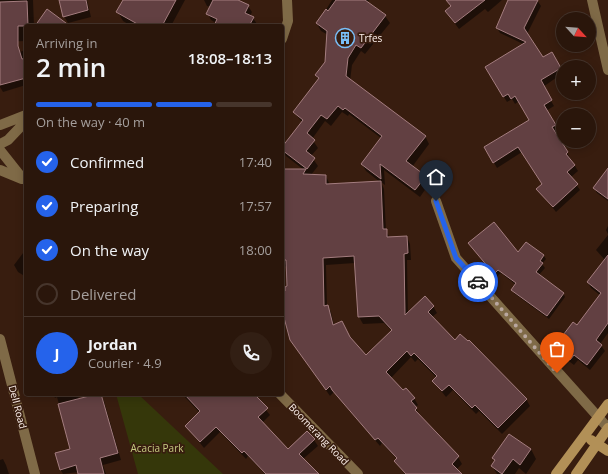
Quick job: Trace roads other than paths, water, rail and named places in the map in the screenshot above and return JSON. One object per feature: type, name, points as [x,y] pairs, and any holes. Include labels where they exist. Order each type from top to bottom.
[{"type":"main road","points":[[556,474],[586,436],[608,404]]},
{"type":"main road","points":[[576,474],[608,428]]},
{"type":"main road","points":[[586,436],[608,451]]},
{"type":"street","points":[[284,33],[288,21],[287,0]]},
{"type":"street","points":[[592,0],[608,70]]},
{"type":"street","points":[[0,125],[24,116]]},
{"type":"street","points":[[0,144],[8,140],[24,123]]},
{"type":"street","points":[[0,150],[24,180]]},
{"type":"street","points":[[0,170],[24,180]]},
{"type":"street","points":[[436,201],[456,258],[608,428]]},
{"type":"street","name":"Dell Road","points":[[0,339],[35,474]]},
{"type":"street","name":"Boomerang Road","points":[[282,396],[358,474]]},
{"type":"place","name":"Trfes","points":[[345,38]]},
{"type":"park label","name":"Acacia Park","points":[[157,448]]}]
